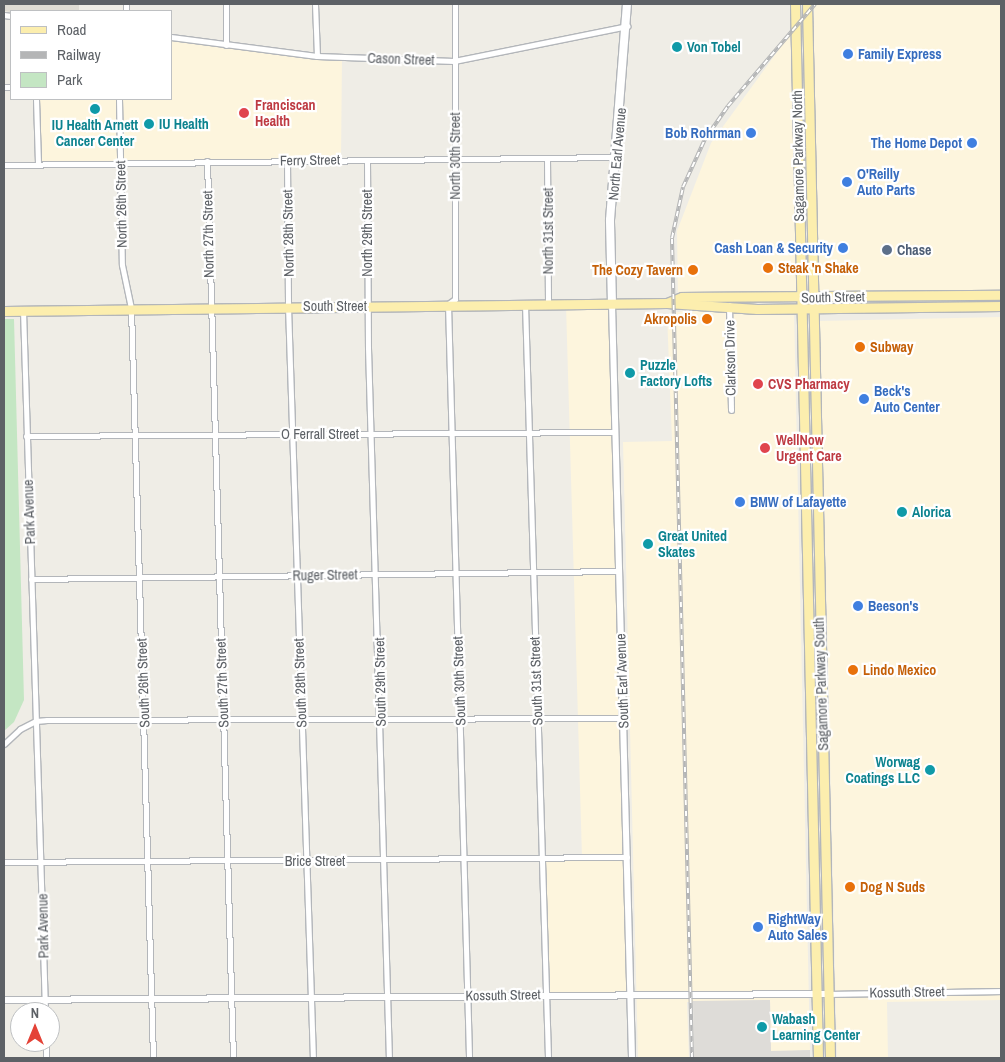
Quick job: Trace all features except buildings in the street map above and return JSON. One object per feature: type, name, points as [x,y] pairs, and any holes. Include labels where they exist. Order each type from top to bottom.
[{"type":"main road","name":"North Earl Avenue","points":[[612,304],[610,220],[628,26],[628,4]]},
{"type":"main road","name":"Sagamore Parkway North","points":[[795,4],[800,309]]},
{"type":"main road","name":"Sagamore Parkway North","points":[[806,4],[814,309]]},
{"type":"main road","name":"South Street","points":[[667,303],[678,297],[1001,295]]},
{"type":"main road","name":"South Street","points":[[4,311],[448,304],[667,303],[800,309],[1001,306]]},
{"type":"main road","name":"Sagamore Parkway South","points":[[800,309],[818,1058]]},
{"type":"main road","name":"Sagamore Parkway South","points":[[814,309],[816,540],[830,1058]]},
{"type":"street","points":[[226,4],[226,45]]},
{"type":"street","points":[[315,4],[316,56]]},
{"type":"street","name":"North 30th Street","points":[[448,304],[455,299],[455,4]]},
{"type":"street","name":"Cason Street","points":[[172,37],[316,56],[454,61],[628,26]]},
{"type":"street","points":[[36,100],[38,164]]},
{"type":"street","name":"North 26th Street","points":[[119,100],[122,265],[131,308]]},
{"type":"street","name":"Ferry Street","points":[[4,165],[617,157]]},
{"type":"street","name":"North 31st Street","points":[[547,158],[548,304]]},
{"type":"street","name":"North 28th Street","points":[[287,160],[288,306]]},
{"type":"street","name":"North 29th Street","points":[[367,160],[368,306]]},
{"type":"street","name":"North 27th Street","points":[[206,161],[210,307]]},
{"type":"street","name":"South 30th Street","points":[[448,304],[469,1058]]},
{"type":"street","name":"South 31st Street","points":[[525,304],[548,1058]]},
{"type":"street","name":"South Earl Avenue","points":[[612,304],[632,1058]]},
{"type":"street","name":"Clarkson Drive","points":[[728,305],[731,410]]},
{"type":"street","name":"South 28th Street","points":[[288,306],[313,1058]]},
{"type":"street","name":"South 29th Street","points":[[368,306],[385,860],[389,1058]]},
{"type":"street","name":"South 27th Street","points":[[210,307],[233,1058]]},
{"type":"street","name":"South 26th Street","points":[[131,308],[153,1058]]},
{"type":"street","name":"Park Avenue","points":[[23,310],[44,1000]]},
{"type":"street","name":"O Ferrall Street","points":[[26,436],[615,432]]},
{"type":"street","name":"Ruger Street","points":[[31,579],[619,571]]},
{"type":"street","points":[[4,744],[36,721],[623,718]]},
{"type":"street","name":"Brice Street","points":[[4,862],[227,862],[627,857]]},
{"type":"street","name":"Kossuth Street","points":[[4,1000],[1001,991]]},
{"type":"shaded area","points":[[4,4],[79,4],[79,10],[4,11]]},
{"type":"shaded area","points":[[814,4],[1001,4],[1001,293],[814,293]]},
{"type":"shaded area","points":[[796,26],[800,297],[678,297],[677,231],[711,143]]},
{"type":"shaded area","points":[[172,37],[342,57],[341,160],[38,164],[36,100],[172,100]]},
{"type":"shaded area","points":[[612,304],[630,994],[546,995],[542,859],[582,858],[566,305]]},
{"type":"shaded area","points":[[690,310],[794,310],[810,1050],[771,1052],[770,1000],[687,1002],[689,1058],[638,1058],[623,442],[672,441],[667,314]]},
{"type":"shaded area","points":[[1001,317],[1001,1000],[887,1002],[888,1058],[837,1058],[820,321]]},
{"type":"shaded area","points":[[770,1000],[771,1051],[810,1050],[810,1058],[694,1058],[693,1001]]},
{"type":"green space","points":[[4,319],[14,319],[24,700],[14,722],[4,731]]},
{"type":"railway","points":[[692,1058],[672,238],[683,187],[705,139],[728,106],[815,4]]},
{"type":"place","name":"Von Tobel","points":[[677,47]]},
{"type":"place","name":"Family Express","points":[[848,54]]},
{"type":"place","name":"IU Health Arnett Cancer Center","points":[[95,109]]},
{"type":"place","name":"Franciscan Health","points":[[244,113]]},
{"type":"place","name":"IU Health","points":[[149,124]]},
{"type":"place","name":"Bob Rohrman","points":[[751,133]]},
{"type":"place","name":"The Home Depot","points":[[972,143]]},
{"type":"place","name":"O'Reilly Auto Parts","points":[[847,182]]},
{"type":"place","name":"Cash Loan & Security","points":[[843,248]]},
{"type":"place","name":"Chase","points":[[887,250]]},
{"type":"place","name":"Steak 'n Shake","points":[[768,268]]},
{"type":"place","name":"The Cozy Tavern","points":[[693,270]]},
{"type":"place","name":"Akropolis","points":[[707,319]]},
{"type":"place","name":"Subway","points":[[860,347]]},
{"type":"place","name":"Puzzle Factory Lofts","points":[[630,373]]},
{"type":"place","name":"CVS Pharmacy","points":[[758,384]]},
{"type":"place","name":"Beck's Auto Center","points":[[864,399]]},
{"type":"place","name":"WellNow Urgent Care","points":[[765,448]]},
{"type":"place","name":"BMW of Lafayette","points":[[740,502]]},
{"type":"place","name":"Alorica","points":[[902,512]]},
{"type":"place","name":"Great United Skates","points":[[648,544]]},
{"type":"place","name":"Beeson's","points":[[858,606]]},
{"type":"place","name":"Lindo Mexico","points":[[853,670]]},
{"type":"place","name":"Worwag Coatings LLC","points":[[930,770]]},
{"type":"place","name":"Dog N Suds","points":[[850,887]]},
{"type":"place","name":"RightWay Auto Sales","points":[[758,927]]},
{"type":"place","name":"Wabash Learning Center","points":[[762,1027]]}]
